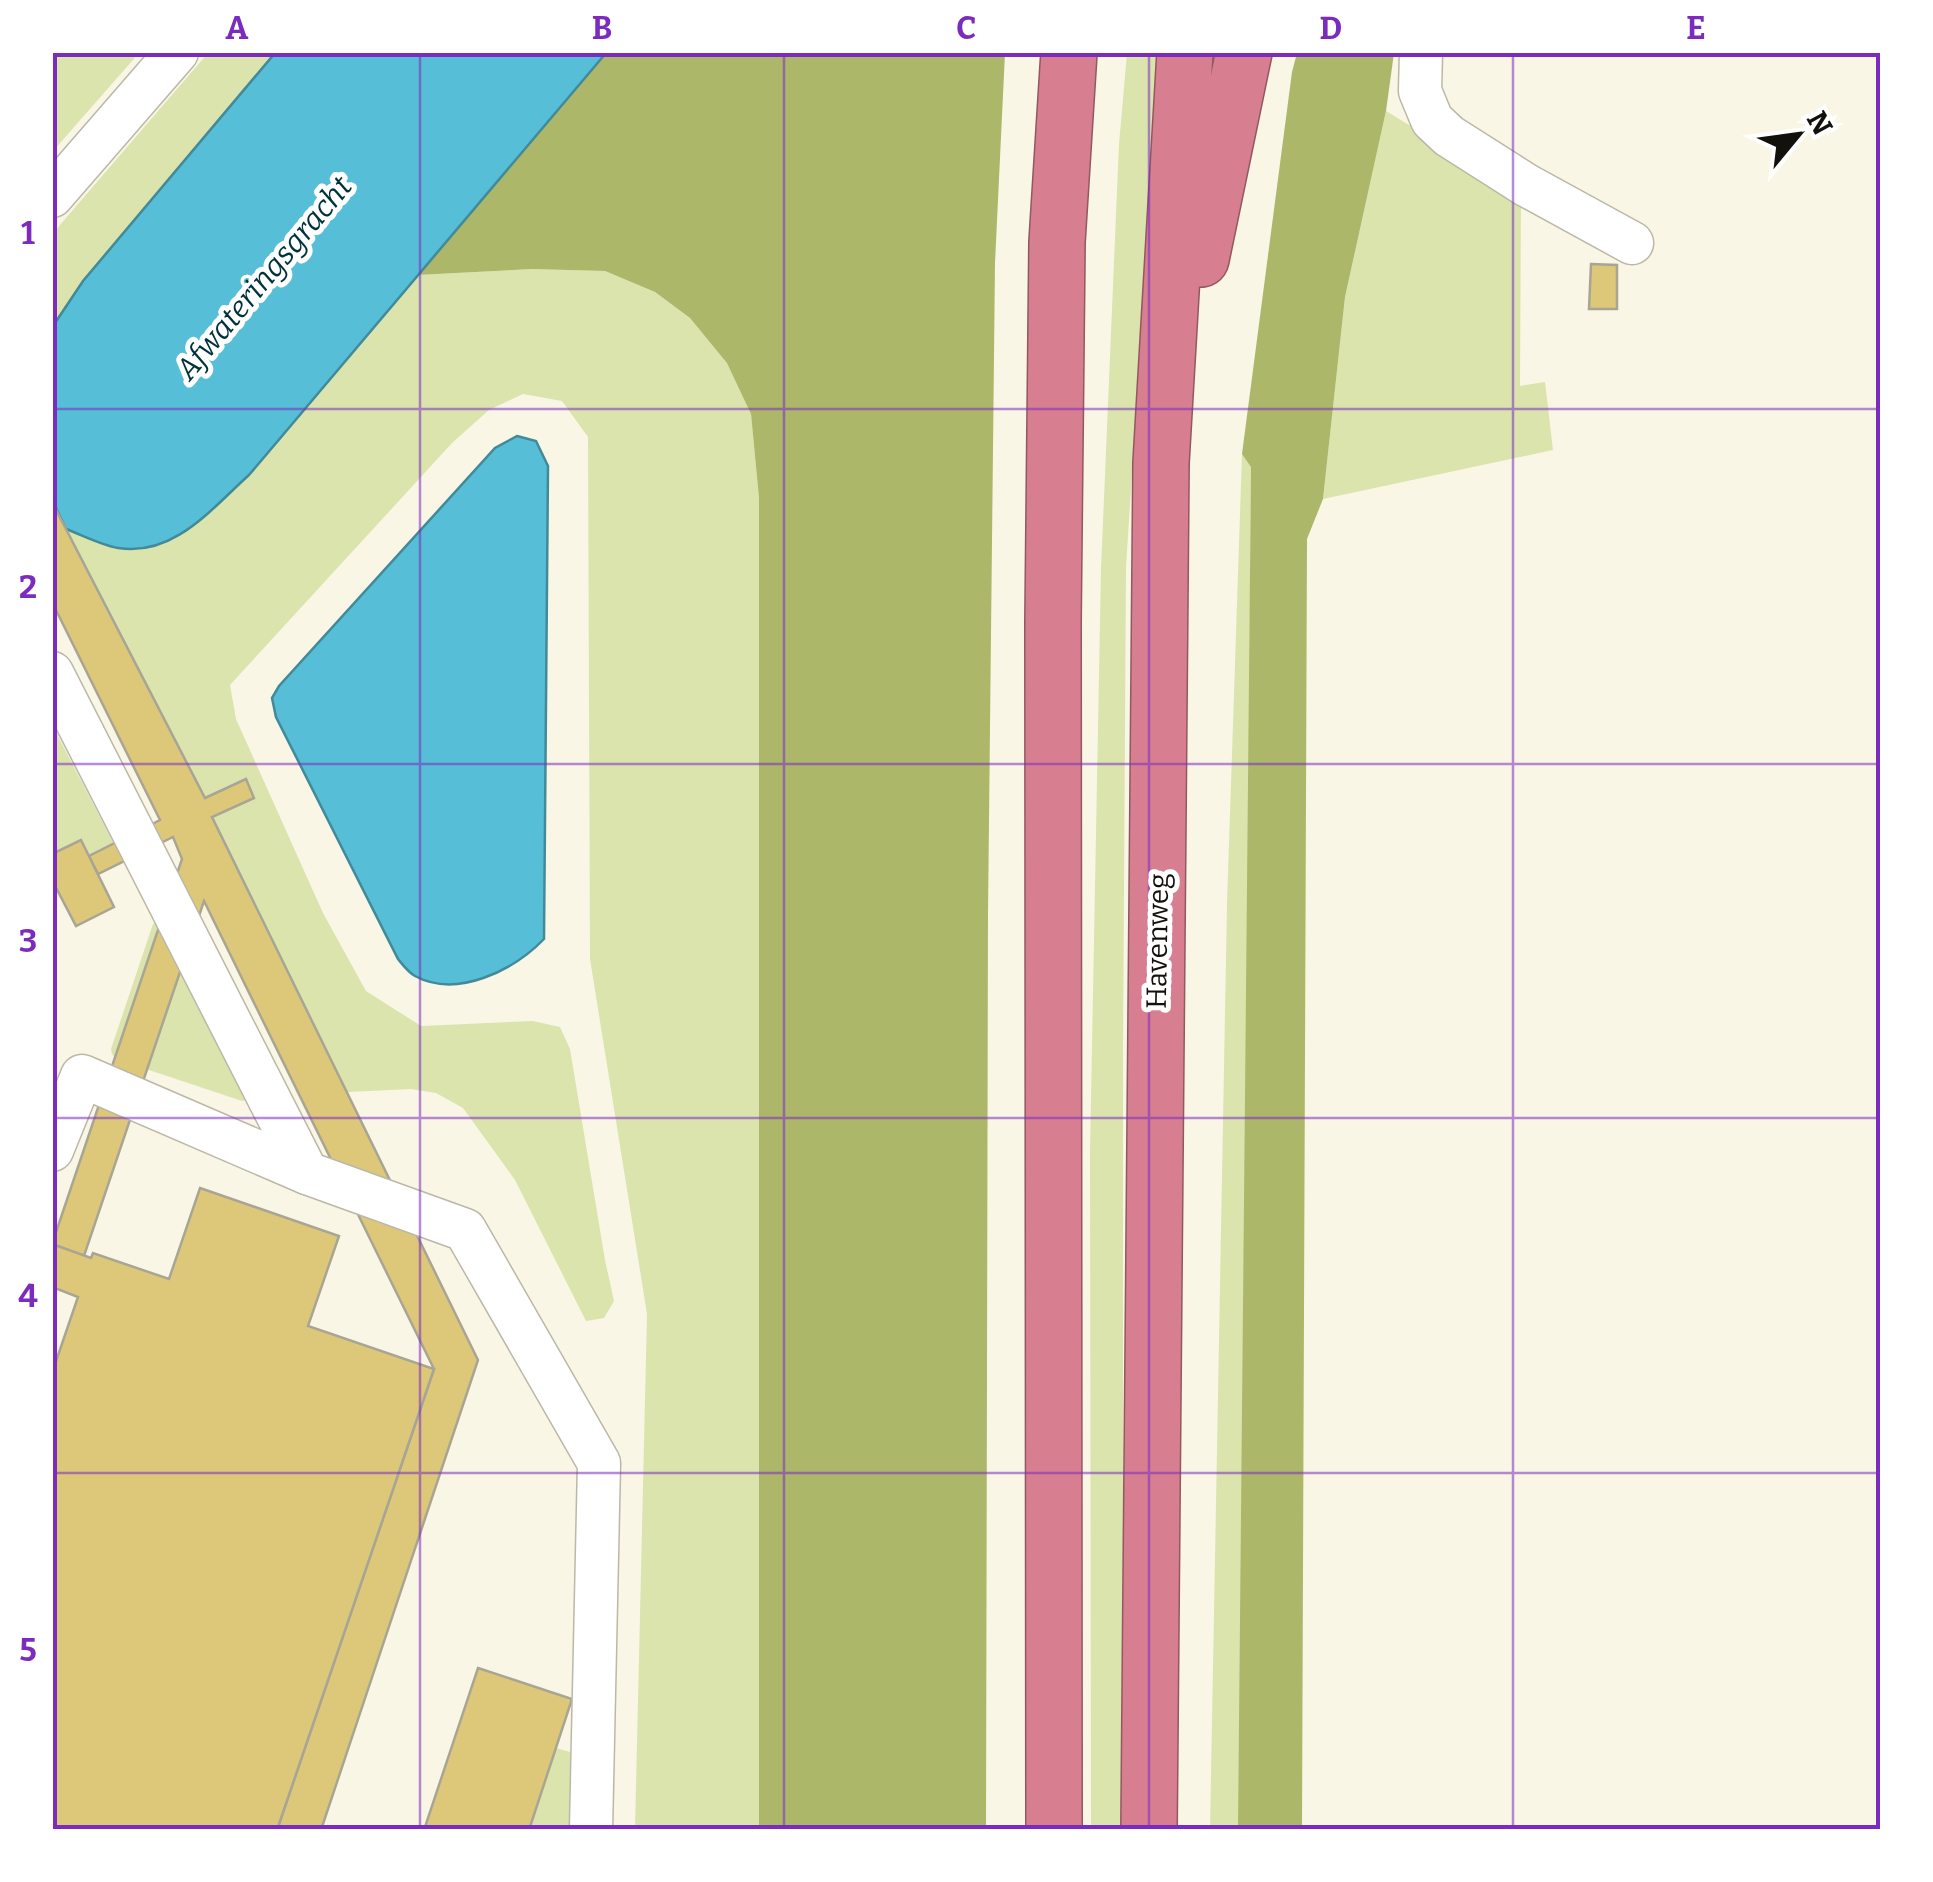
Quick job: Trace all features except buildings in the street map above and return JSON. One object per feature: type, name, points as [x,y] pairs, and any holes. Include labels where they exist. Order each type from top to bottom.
[{"type":"highway","points":[[1054,1830],[1053,622],[1058,242],[1069,52]]},
{"type":"highway","name":"Havenweg","points":[[1149,1830],[1161,464],[1185,52]]},
{"type":"highway","points":[[1161,464],[1244,52]]},
{"type":"street","points":[[52,196],[178,52]]},
{"type":"street","points":[[1421,52],[1420,91],[1432,120],[1449,136],[1526,185],[1632,243]]},
{"type":"street","points":[[52,673],[307,1173]]},
{"type":"street","points":[[52,1150],[82,1076],[307,1173],[465,1230],[599,1463],[591,1830]]},
{"type":"green space","points":[[1159,52],[1126,567],[1123,1829],[1091,1830],[1090,1152],[1101,569],[1119,144],[1127,53]]},
{"type":"green space","points":[[52,53],[139,53],[53,151]]},
{"type":"green space","points":[[208,53],[421,53],[53,499],[53,233]]},
{"type":"green space","points":[[606,53],[1005,53],[995,263],[988,914],[986,1829],[759,1829],[759,498],[751,414],[727,363],[690,318],[655,292],[605,271],[532,269],[417,275]]},
{"type":"green space","points":[[1297,53],[1394,53],[1386,111],[1345,297],[1323,499],[1307,539],[1302,1829],[1238,1830],[1251,467],[1242,454]]},
{"type":"green space","points":[[1386,111],[1521,193],[1520,386],[1545,382],[1553,450],[1323,499],[1345,297]]},
{"type":"green space","points":[[532,269],[605,271],[655,292],[690,318],[728,363],[751,414],[759,498],[759,1829],[635,1829],[647,1314],[590,959],[588,437],[562,401],[523,394],[489,410],[452,443],[230,685],[236,719],[323,913],[366,991],[421,1026],[533,1021],[560,1027],[570,1049],[614,1301],[604,1318],[586,1321],[515,1180],[463,1108],[436,1093],[411,1089],[347,1092],[66,529],[117,548],[182,535],[249,474],[417,275]]},
{"type":"green space","points":[[1242,454],[1251,466],[1241,1829],[1210,1830],[1227,904]]},
{"type":"green space","points":[[52,725],[114,844],[89,856],[53,854]]},
{"type":"green space","points":[[159,922],[250,1099],[242,1101],[116,1059],[112,1054],[153,924]]},
{"type":"green space","points":[[556,1748],[581,1755],[575,1829],[529,1830]]},
{"type":"water","name":"Afwateringsgracht","points":[[275,53],[606,53],[249,475],[174,538],[138,549],[105,545],[66,529],[53,502],[53,326],[83,281]]},
{"type":"water","points":[[517,436],[536,441],[548,466],[544,939],[517,961],[484,978],[466,983],[431,982],[412,974],[398,959],[276,717],[272,698],[495,448]]}]
